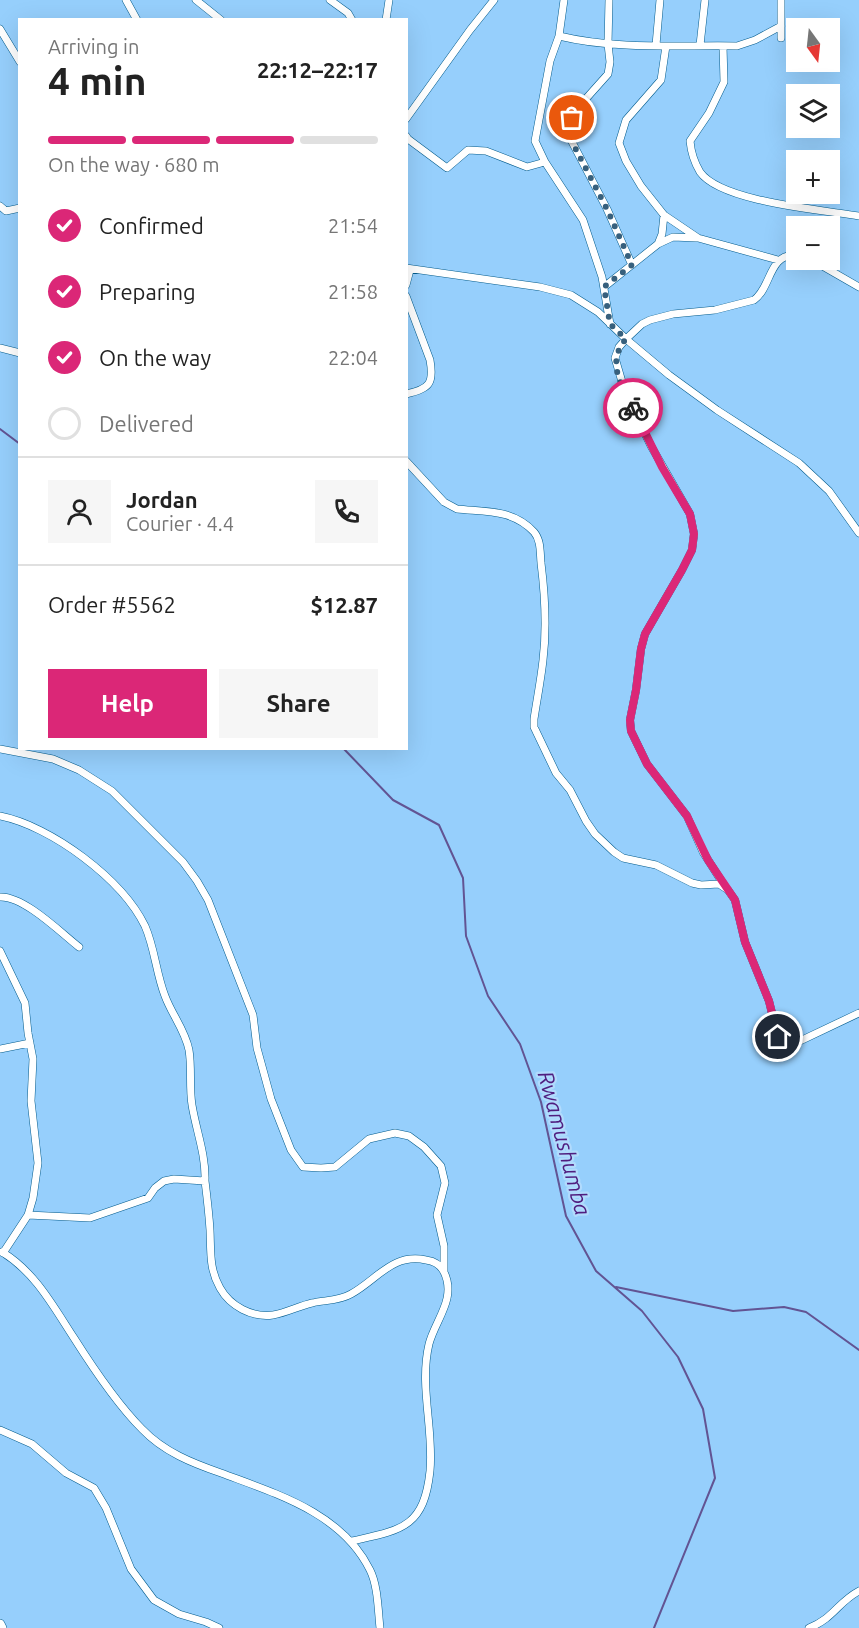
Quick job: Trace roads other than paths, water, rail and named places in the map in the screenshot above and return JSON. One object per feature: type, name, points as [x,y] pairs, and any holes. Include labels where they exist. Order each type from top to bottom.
[{"type":"main road","points":[[0,1623],[2,1628]]},
{"type":"street","points":[[126,0],[136,18]]},
{"type":"street","points":[[196,0],[218,18]]},
{"type":"street","points":[[330,0],[348,13],[351,18]]},
{"type":"street","points":[[386,18],[388,0]]},
{"type":"street","points":[[408,116],[494,0]]},
{"type":"street","points":[[564,0],[559,36],[550,61],[535,141],[545,162],[583,220],[604,287],[610,324]]},
{"type":"street","points":[[609,0],[610,62],[608,74],[572,118],[571,140],[607,209],[632,265]]},
{"type":"street","points":[[656,45],[660,0]]},
{"type":"street","points":[[700,45],[705,0]]},
{"type":"street","points":[[781,0],[781,38]]},
{"type":"street","points":[[559,36],[587,43],[737,46],[755,40],[781,26]]},
{"type":"street","points":[[0,29],[18,59]]},
{"type":"street","points":[[666,46],[661,80],[626,120],[620,142],[626,162],[664,215],[698,238]]},
{"type":"street","points":[[723,46],[724,82],[709,113],[690,141],[692,156],[701,174],[728,192],[859,216]]},
{"type":"street","points":[[408,139],[447,168],[468,150],[486,151],[526,167],[545,162]]},
{"type":"street","points":[[0,206],[6,211],[18,208]]},
{"type":"street","points":[[658,244],[662,234],[664,215]]},
{"type":"street","points":[[604,287],[658,244],[673,237],[698,238],[778,260]]},
{"type":"street","points":[[786,256],[778,260],[759,296],[754,300],[715,310],[673,314],[650,320],[642,324],[626,339],[619,347],[615,358],[625,392],[662,467],[690,514],[694,534],[692,550],[645,634],[630,720],[631,731],[647,764],[687,816],[703,852],[735,900],[745,942],[769,1001],[781,1050],[859,1012]]},
{"type":"street","points":[[408,269],[540,286],[571,295],[598,312],[626,339],[717,410],[800,463],[815,476],[859,532]]},
{"type":"street","points":[[829,270],[859,287]]},
{"type":"street","points":[[408,301],[432,370],[432,380],[429,385],[408,394]]},
{"type":"street","points":[[0,348],[18,352]]},
{"type":"street","points":[[408,463],[444,502],[451,506],[505,513],[536,534],[545,595],[545,624],[534,727],[556,773],[570,790],[595,834],[623,858],[656,865],[681,879],[701,885],[724,885]]},
{"type":"street","points":[[0,749],[53,759],[79,770],[112,791],[183,862],[208,900],[253,1015],[262,1070],[291,1150],[303,1167],[321,1168],[335,1167],[369,1139],[395,1133],[409,1136],[424,1147],[441,1166],[445,1183],[437,1215],[444,1246],[444,1272]]},
{"type":"street","points":[[0,816],[33,827],[73,851],[120,889],[144,925],[153,948],[164,995],[185,1036],[189,1050],[192,1103],[204,1157],[210,1260],[220,1288],[228,1299],[238,1308],[270,1316],[302,1306],[343,1298],[368,1284],[393,1263],[405,1259],[434,1261],[444,1272],[448,1283],[446,1308],[429,1344],[426,1364],[430,1470],[421,1508],[416,1516],[402,1528],[352,1541]]},
{"type":"street","points":[[0,897],[7,897],[28,908],[79,947]]},
{"type":"street","points":[[0,951],[26,1003],[33,1059],[31,1111],[38,1163],[28,1215],[2,1252],[16,1260],[35,1279],[76,1342],[123,1407],[154,1441],[190,1462],[268,1491],[320,1515],[352,1541],[372,1577],[380,1628]]},
{"type":"street","points":[[0,1049],[30,1043]]},
{"type":"street","points":[[28,1215],[90,1218],[148,1198],[164,1180],[205,1181]]},
{"type":"street","points":[[0,1430],[32,1444],[66,1473],[94,1488],[106,1508],[131,1569],[154,1600],[179,1614],[219,1628]]},
{"type":"street","points":[[809,1628],[826,1620],[851,1595],[859,1591]]},
{"type":"waterway","name":"Rwamushumba","points":[[0,429],[18,442]]},
{"type":"waterway","name":"Rwamushumba","points":[[345,750],[393,800],[439,825],[463,878],[466,936],[488,996],[520,1044],[541,1102],[566,1216],[596,1271],[642,1311],[678,1357],[703,1409],[715,1478],[654,1628]]},
{"type":"waterway","points":[[616,1287],[733,1311],[784,1307],[806,1312],[859,1350]]}]
